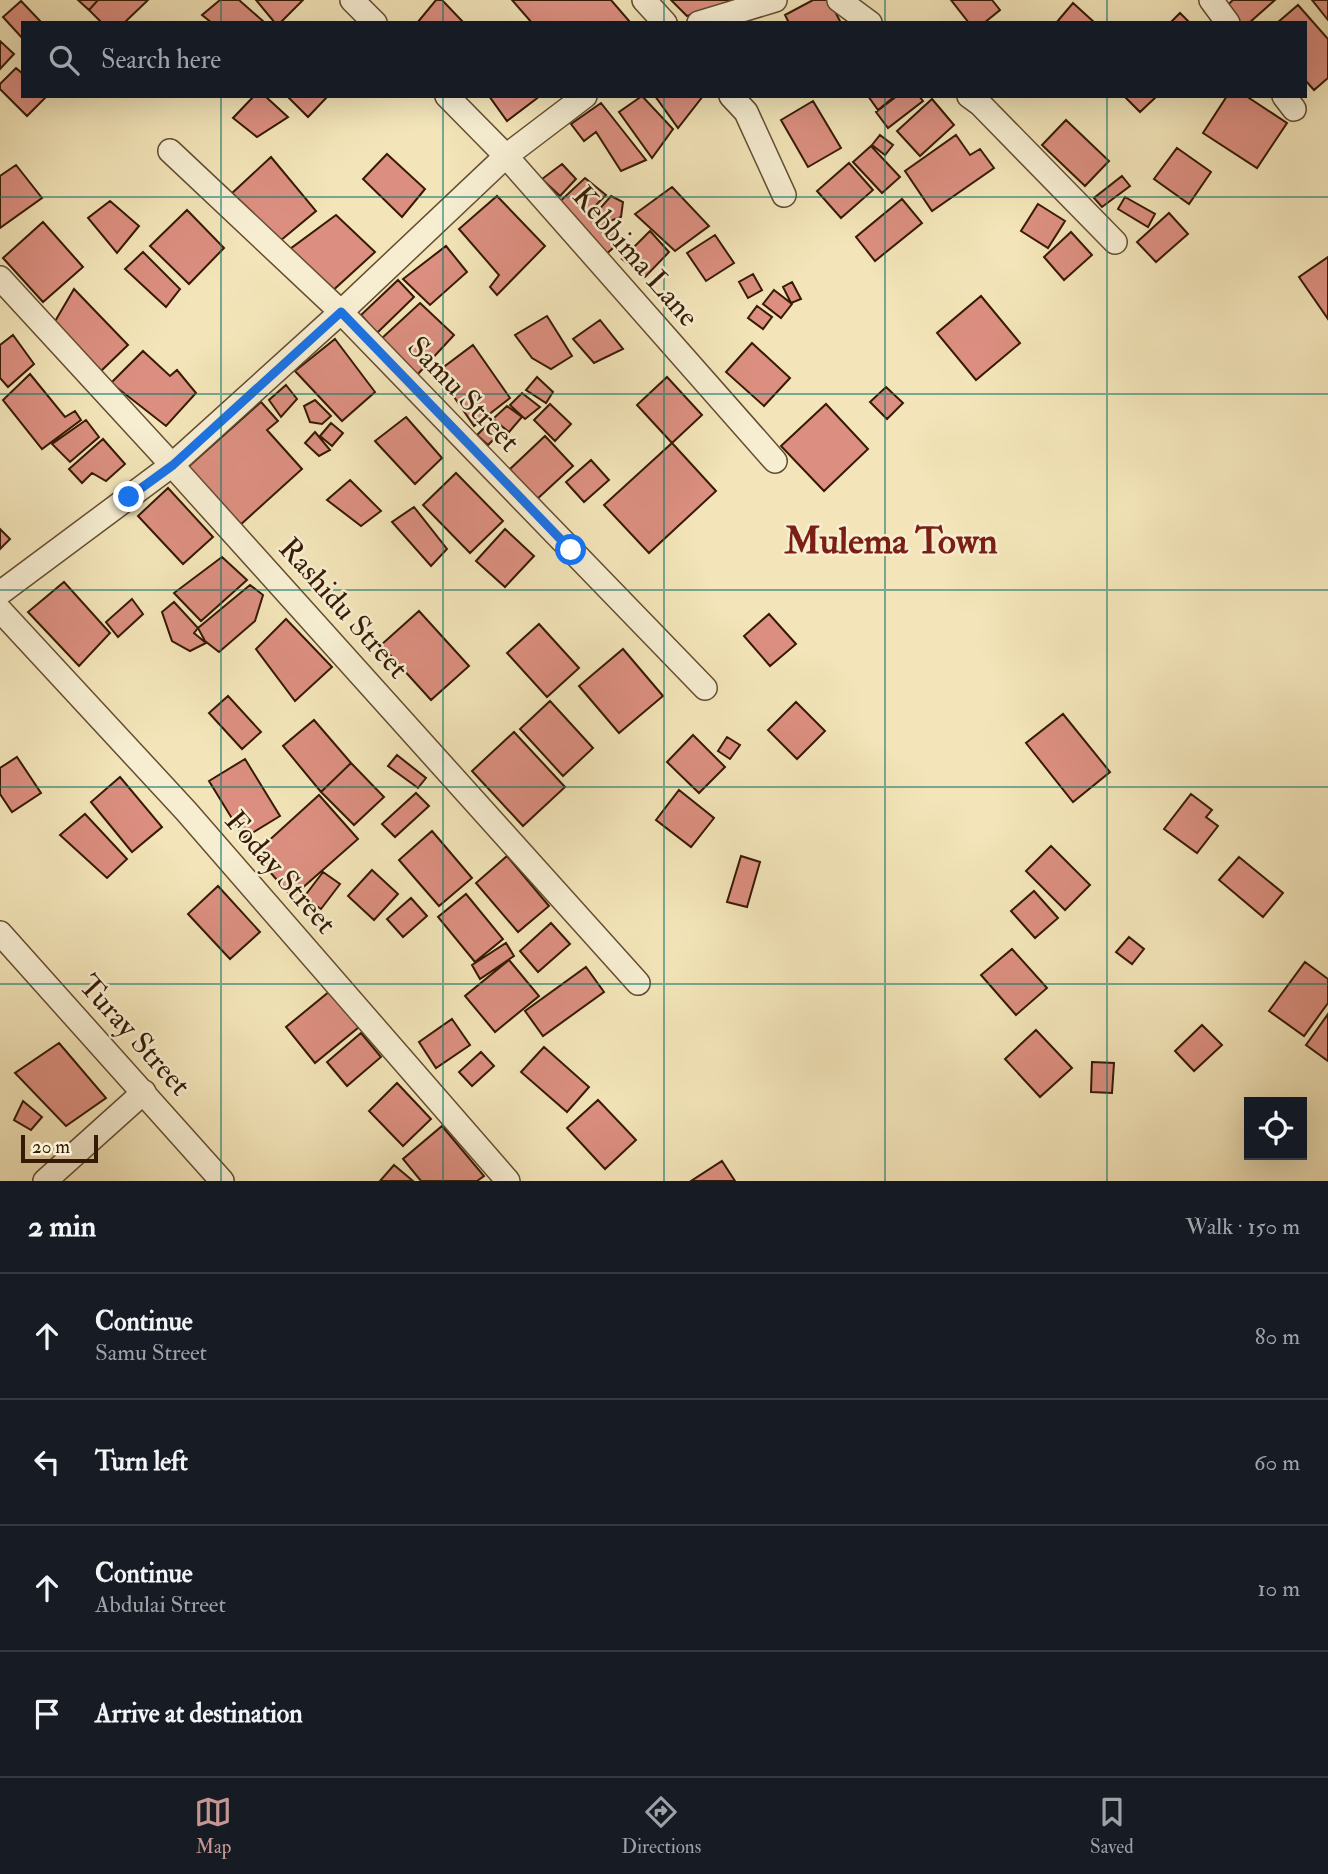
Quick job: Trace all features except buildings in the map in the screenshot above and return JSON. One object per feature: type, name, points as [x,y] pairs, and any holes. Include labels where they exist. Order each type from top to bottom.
[{"type":"street","points":[[352,0],[373,21]]},
{"type":"street","points":[[644,0],[663,21]]},
{"type":"street","points":[[706,21],[775,0]]},
{"type":"street","points":[[839,0],[867,21]]},
{"type":"street","points":[[1211,0],[1227,21]]},
{"type":"street","name":"Kebbima Lane","points":[[449,98],[506,156],[775,461]]},
{"type":"street","points":[[0,593],[173,465],[341,312],[506,156],[582,98]]},
{"type":"street","points":[[734,98],[746,112],[784,195]]},
{"type":"street","points":[[972,98],[1115,242]]},
{"type":"street","name":"Samu Street","points":[[170,151],[341,312],[705,688]]},
{"type":"street","name":"Rashidu Street","points":[[0,278],[173,465],[638,983]]},
{"type":"street","name":"Foday Street","points":[[0,610],[186,811],[508,1181]]},
{"type":"street","name":"Turay Street","points":[[0,933],[222,1181]]},
{"type":"street","points":[[45,1181],[144,1092]]},
{"type":"district","name":"Mulema Town","points":[[891,540]]},
{"type":"route","points":[[129,497],[173,465],[341,312],[571,550]]}]
